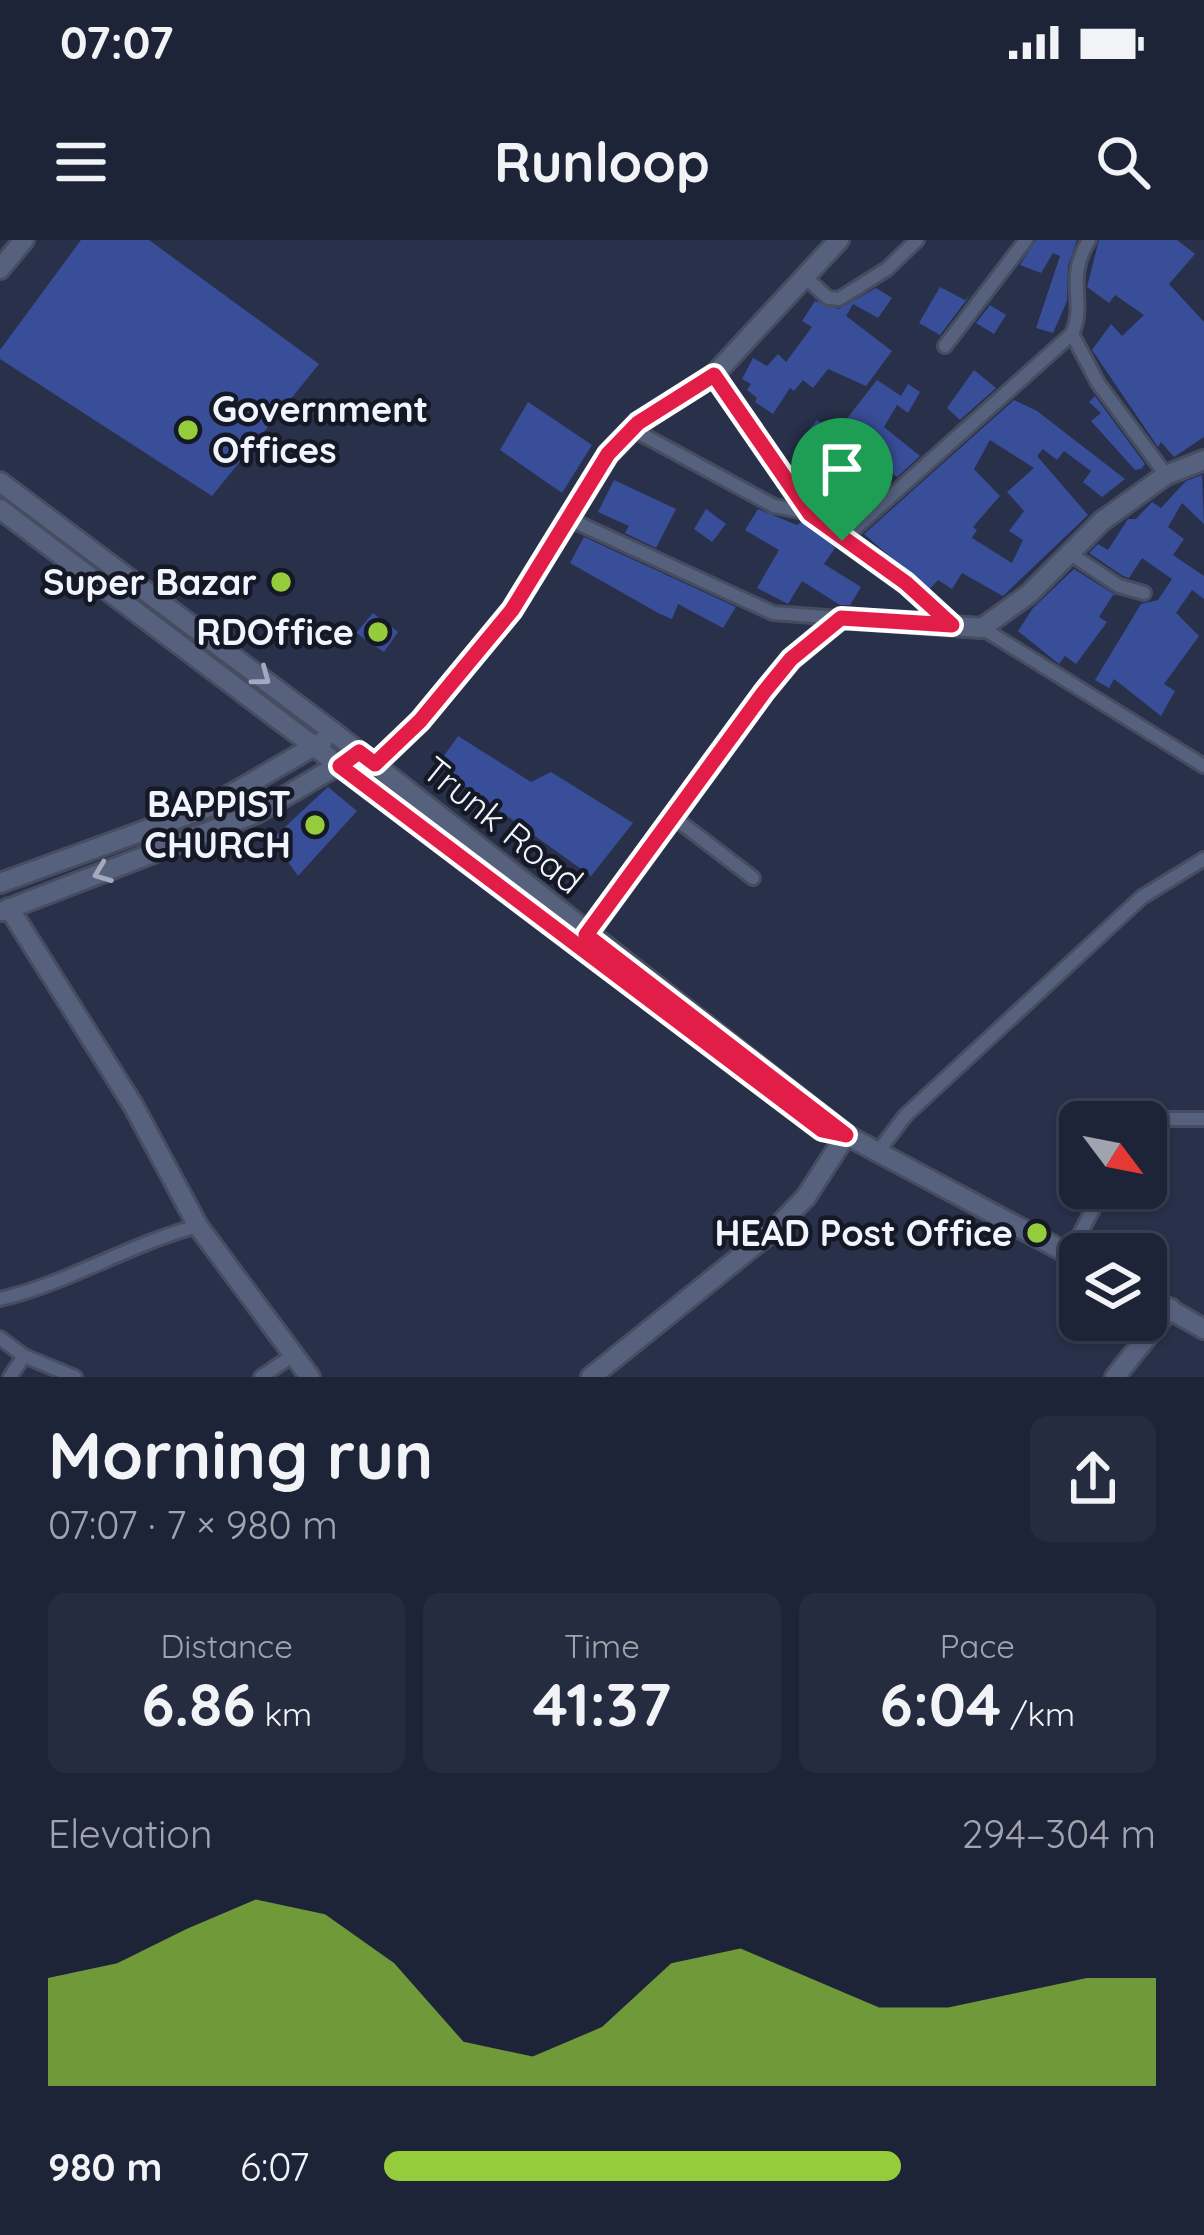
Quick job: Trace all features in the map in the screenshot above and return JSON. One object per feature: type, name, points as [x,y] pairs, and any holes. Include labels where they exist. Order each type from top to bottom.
[{"type":"street","points":[[0,269],[24,240]]},
{"type":"street","points":[[310,1377],[198,1226],[133,1105],[5,910],[230,824],[340,766],[367,758],[420,721],[512,610],[608,454],[632,430],[714,375],[839,240]]},
{"type":"street","points":[[806,278],[829,298],[839,299],[887,269],[916,240]]},
{"type":"street","points":[[945,346],[1026,240]]},
{"type":"street","points":[[842,541],[1072,334],[1077,318],[1074,272],[1089,240]]},
{"type":"street","points":[[1072,334],[1097,383],[1166,476]]},
{"type":"street","points":[[714,375],[810,514],[906,583],[952,625]]},
{"type":"street","points":[[632,430],[773,506],[810,514]]},
{"type":"street","points":[[982,628],[1029,594],[1102,520],[1166,476],[1204,460]]},
{"type":"street","name":"Trunk Road","points":[[0,482],[367,758],[582,941],[846,1135],[1059,1250]]},
{"type":"street","points":[[0,509],[360,781],[582,941],[791,659],[841,618]]},
{"type":"street","points":[[569,520],[772,613],[982,628],[1204,766]]},
{"type":"street","points":[[1069,553],[1119,586],[1144,593]]},
{"type":"street","points":[[0,883],[209,807],[316,748],[332,731]]},
{"type":"street","points":[[360,781],[367,758]]},
{"type":"street","points":[[672,816],[753,878]]},
{"type":"street","points":[[876,1154],[904,1116],[1014,1021],[1142,897],[1204,859]]},
{"type":"street","points":[[1167,1120],[1204,1119]]},
{"type":"street","points":[[591,1377],[776,1228],[806,1197],[846,1135]]},
{"type":"street","points":[[0,1299],[34,1291],[158,1237],[198,1226]]},
{"type":"street","points":[[1167,1306],[1204,1329]]},
{"type":"street","points":[[1115,1377],[1170,1308]]},
{"type":"street","points":[[0,1338],[24,1356],[75,1377]]},
{"type":"street","points":[[261,1377],[296,1354]]},
{"type":"street","points":[[10,1377],[24,1356]]},
{"type":"building","name":"Government Offices","points":[[81,240],[149,240],[319,364],[212,496],[0,359],[0,350]]},
{"type":"building","points":[[1036,240],[1077,240],[1068,266],[1067,301],[1053,333],[1036,328],[1060,256],[1053,253],[1041,273],[1020,265]]},
{"type":"building","points":[[1099,240],[1177,240],[1195,254],[1169,284],[1204,322],[1204,437],[1174,457],[1161,442],[1158,447],[1092,350],[1111,324],[1122,336],[1144,315],[1115,295],[1109,303],[1087,287]]},
{"type":"building","points":[[940,287],[965,300],[971,294],[940,335],[919,323]]},
{"type":"building","points":[[876,288],[892,298],[878,318],[853,304],[846,316],[892,351],[866,386],[828,369],[813,388],[803,380],[794,391],[790,388],[773,414],[755,402],[757,398],[747,390],[751,384],[742,379],[753,358],[767,366],[778,354],[786,362],[812,327],[802,321],[815,301],[839,309]]},
{"type":"building","points":[[990,305],[1006,315],[994,334],[976,323]]},
{"type":"building","points":[[974,370],[996,388],[960,420],[947,408]]},
{"type":"building","points":[[877,380],[901,396],[908,384],[920,392],[908,413],[897,405],[884,427],[920,456],[897,477],[868,455],[846,480],[869,502],[849,520],[814,488],[832,468],[800,441],[817,420],[835,434]]},
{"type":"building","points":[[1095,396],[1145,464],[1141,469],[1135,470],[1091,421],[1101,413],[1089,402]]},
{"type":"building","points":[[1014,400],[1037,411],[1125,479],[1102,497],[1083,482],[1091,471],[1064,451],[1057,460],[1043,449],[1037,456],[1088,515],[1003,596],[962,573],[952,589],[938,580],[929,590],[864,534]],"holes":[[[990,440],[1034,468],[1007,492],[1024,511],[1009,531],[1023,540],[1012,563],[972,538],[977,530],[973,527],[1000,496],[974,469]]]},
{"type":"building","points":[[528,402],[592,445],[562,493],[500,450]]},
{"type":"building","points":[[1202,475],[1204,524],[1182,503],[1168,527],[1184,539],[1173,555],[1204,576],[1204,599],[1192,590],[1176,613],[1199,636],[1164,684],[1175,691],[1161,716],[1114,679],[1109,688],[1095,680],[1141,604],[1158,600],[1172,579],[1142,558],[1129,578],[1089,553],[1098,544],[1108,550],[1128,519],[1136,519],[1152,502],[1161,508],[1186,481]]},
{"type":"building","points":[[614,480],[676,509],[656,548],[625,533],[629,526],[598,512]]},
{"type":"building","points":[[706,509],[726,524],[712,542],[694,529]]},
{"type":"building","points":[[758,509],[797,525],[802,522],[823,535],[835,548],[824,564],[861,587],[850,605],[840,605],[802,581],[788,604],[757,588],[779,550],[745,530]]},
{"type":"building","points":[[584,537],[736,607],[723,628],[678,604],[672,619],[660,614],[570,563]]},
{"type":"building","points":[[1074,569],[1117,596],[1113,595],[1099,617],[1107,622],[1076,664],[1065,656],[1059,664],[1018,631],[1033,608]]},
{"type":"building","points":[[373,613],[398,632],[384,652],[356,633]]},
{"type":"building","points":[[458,736],[531,782],[551,772],[633,823],[591,876],[437,766]]},
{"type":"building","name":"BAPPIST CHURCH","points":[[328,787],[357,811],[298,876],[272,839]]},
{"type":"place","name":"Government Offices","points":[[188,430]]},
{"type":"place","name":"Super Bazar","points":[[281,582]]},
{"type":"place","name":"RDOffice","points":[[378,632]]},
{"type":"place","name":"BAPPIST CHURCH","points":[[315,825]]},
{"type":"place","name":"HEAD Post Office","points":[[1037,1233]]},
{"type":"route","points":[[714,375],[810,514],[842,541],[906,583],[952,625],[841,618],[791,659],[586,935],[846,1135],[822,1130],[340,766],[359,752],[375,764],[420,721],[512,610],[608,454],[638,423],[714,375]]}]
